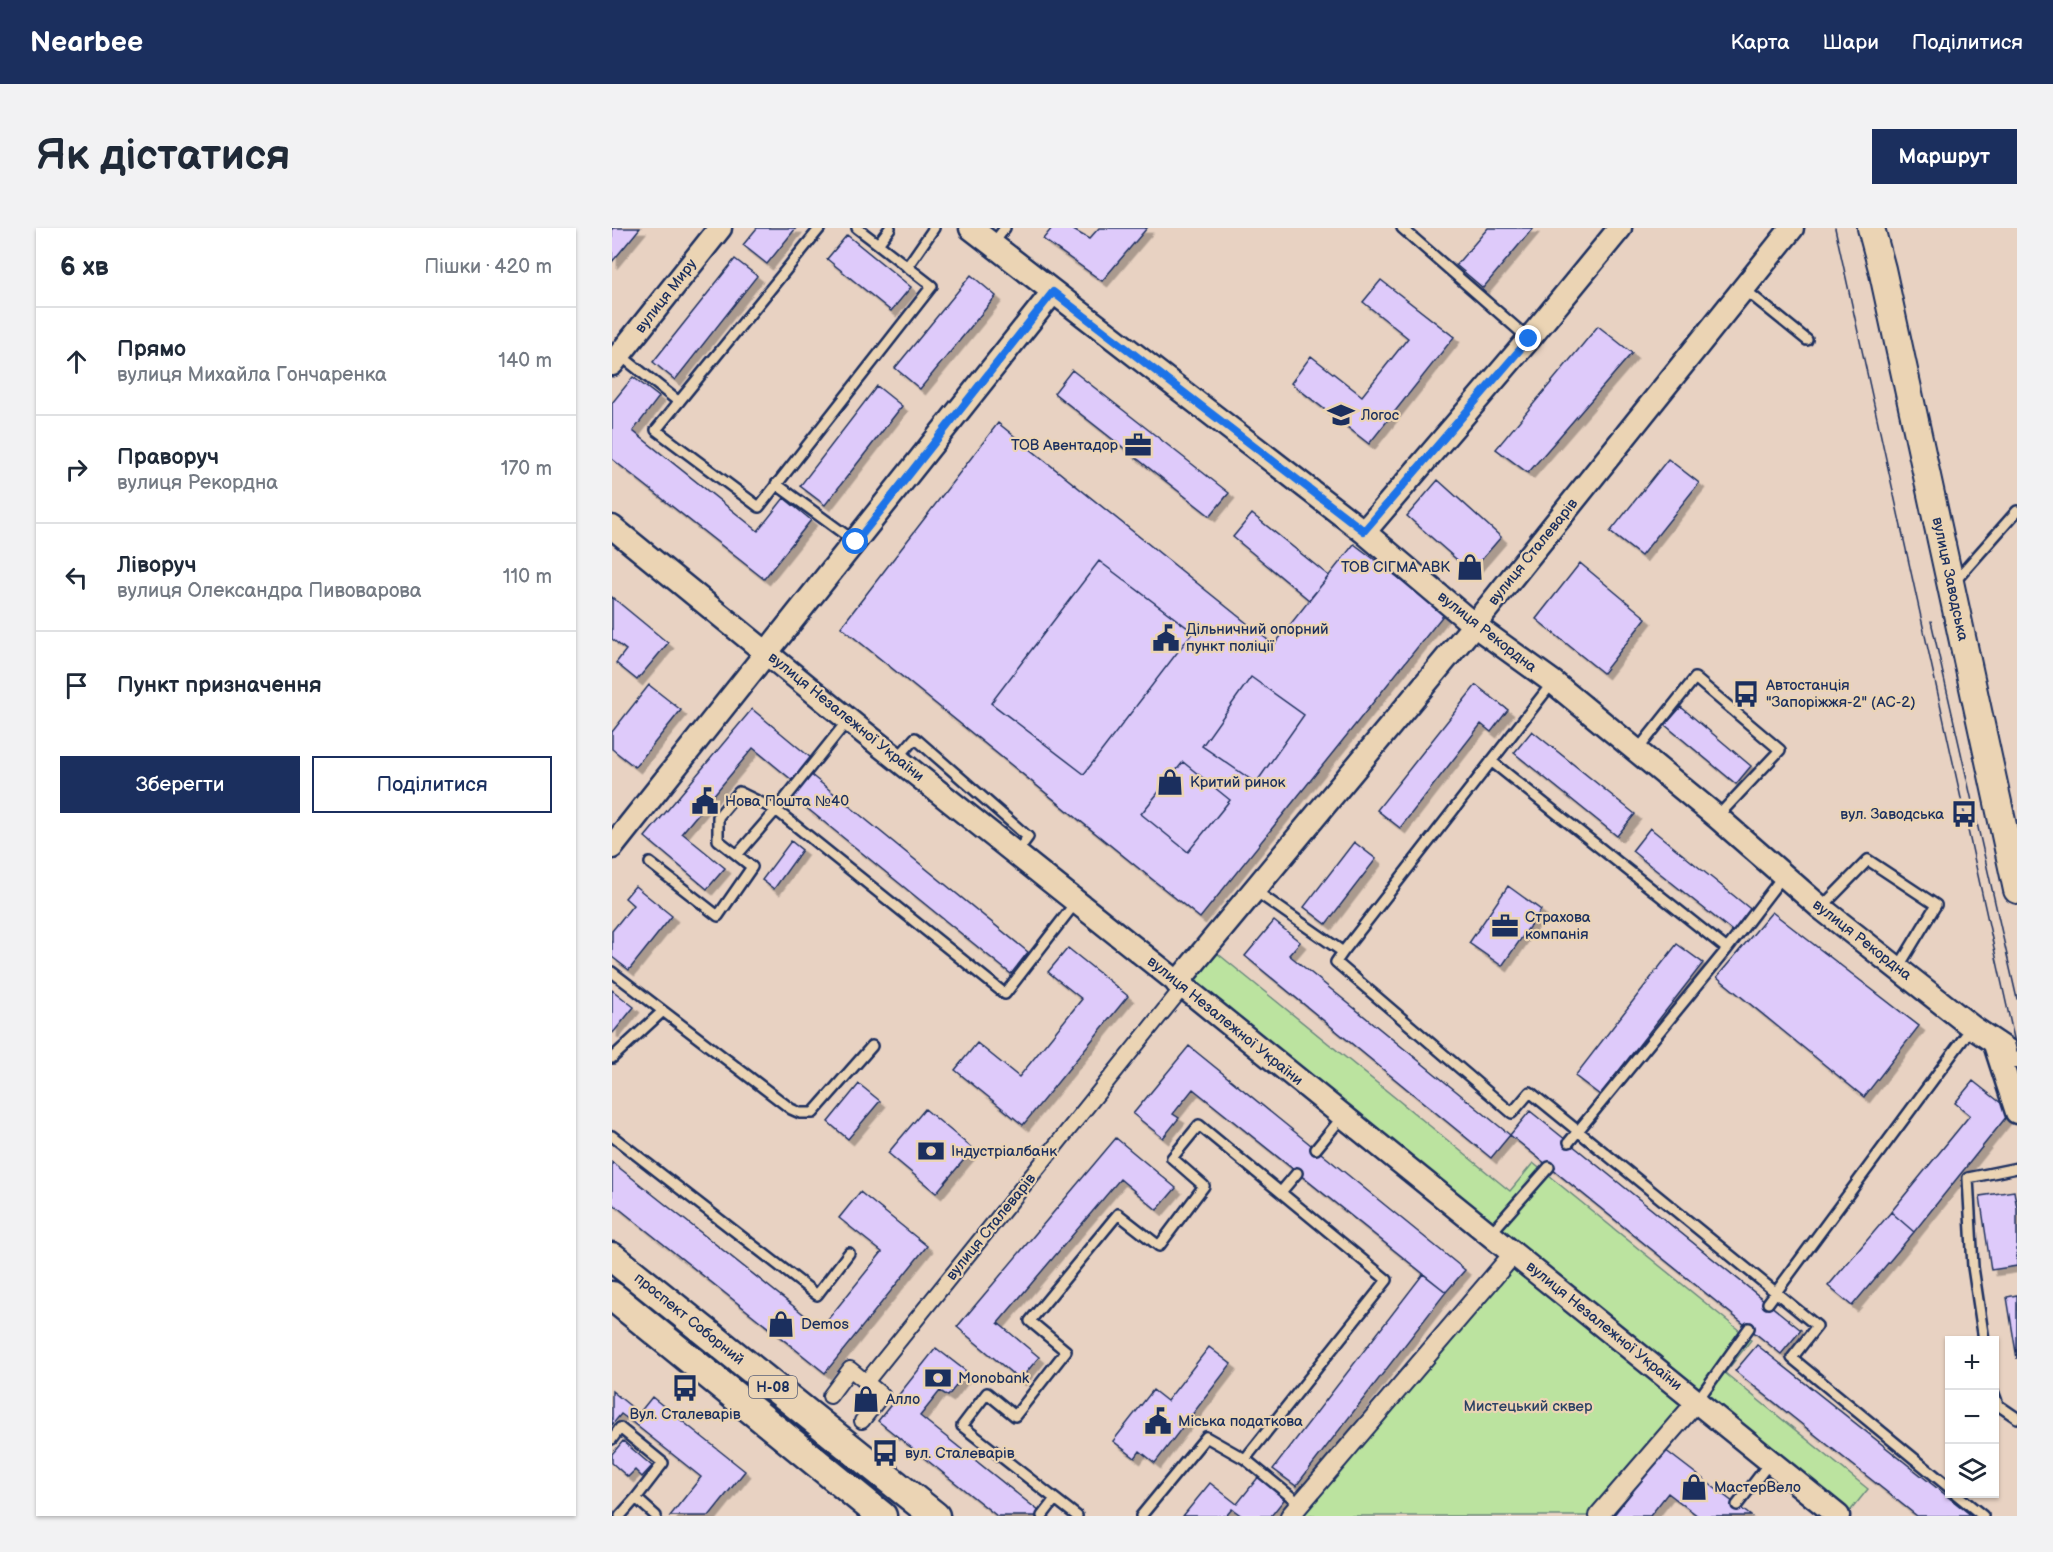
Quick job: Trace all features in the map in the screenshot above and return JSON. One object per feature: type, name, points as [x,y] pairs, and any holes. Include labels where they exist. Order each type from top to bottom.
[{"type":"main road","name":"вулиця Заводська","points":[[1871,228],[1882,269],[2017,890]]},
{"type":"main road","name":"вулиця Заводська","points":[[1882,269],[1887,228]]},
{"type":"main road","name":"проспект Соборний","points":[[612,1257],[935,1516]]},
{"type":"main road","name":"проспект Соборний","points":[[612,1296],[882,1516]]},
{"type":"street","name":"вулиця Миру","points":[[616,360],[720,228]]},
{"type":"street","name":"вулиця Рекордна","points":[[971,228],[998,236],[1053,292],[1364,531],[1474,625],[1552,682],[1717,817],[1821,909],[1972,1027],[2017,1057]]},
{"type":"street","points":[[1364,531],[1529,339],[1620,228]]},
{"type":"street","name":"вулиця Сталеварів","points":[[867,1382],[1254,890],[1474,625],[1792,228]]},
{"type":"street","points":[[612,847],[1053,292]]},
{"type":"street","name":"вулиця Незалежної України","points":[[612,527],[848,720],[1514,1253],[1838,1516]]},
{"type":"street","points":[[1995,1044],[2017,1112]]},
{"type":"street","points":[[1295,1510],[1514,1253]]},
{"type":"street","points":[[830,1396],[850,1369],[867,1382],[882,1395],[862,1421]]},
{"type":"street","points":[[1598,1516],[1697,1401]]},
{"type":"lane","points":[[820,228],[656,430],[759,507],[932,286],[857,228]]},
{"type":"lane","points":[[878,244],[890,228]]},
{"type":"lane","points":[[907,267],[934,228]]},
{"type":"lane","points":[[1402,228],[1529,339]]},
{"type":"lane","points":[[1744,289],[1807,340]]},
{"type":"lane","points":[[616,360],[679,402]]},
{"type":"lane","points":[[776,484],[856,542]]},
{"type":"lane","points":[[1951,585],[2017,511]]},
{"type":"lane","points":[[1636,752],[1695,678],[1780,750],[1717,817]]},
{"type":"lane","points":[[1552,682],[1336,962],[1512,1113],[1530,1092],[1817,1326],[1792,1358],[1945,1484]]},
{"type":"lane","points":[[737,855],[848,720]]},
{"type":"lane","points":[[1491,761],[1727,950]]},
{"type":"lane","points":[[650,863],[718,916],[752,867],[718,840],[718,817],[739,792],[776,810],[1005,994],[1077,902]]},
{"type":"lane","points":[[1821,909],[1868,860],[1936,905],[1898,968]]},
{"type":"lane","points":[[1569,1142],[1727,950],[1783,876]]},
{"type":"lane","points":[[1254,890],[1343,952]]},
{"type":"lane","points":[[612,972],[791,1109],[800,1113],[813,1113],[872,1046]]},
{"type":"lane","points":[[612,1058],[663,1011]]},
{"type":"lane","points":[[1768,1303],[1972,1027]]},
{"type":"lane","points":[[1316,1149],[1343,1116]]},
{"type":"lane","points":[[1077,1516],[962,1426],[987,1393],[1015,1416],[1066,1351],[1030,1321],[1118,1214],[1159,1246],[1204,1185],[1172,1158],[1199,1125],[1387,1280],[1245,1459]]},
{"type":"lane","points":[[612,1136],[817,1294],[849,1253]]},
{"type":"lane","points":[[1490,1234],[1549,1167]]},
{"type":"lane","points":[[1983,1336],[1973,1267],[1968,1178],[2017,1168]]},
{"type":"lane","points":[[1281,1192],[1297,1173]]},
{"type":"lane","points":[[1697,1401],[1749,1328]]},
{"type":"lane","points":[[1999,1406],[2017,1418]]},
{"type":"lane","points":[[612,1439],[620,1428],[663,1463],[620,1516]]},
{"type":"lane","points":[[1141,1516],[1206,1437],[1245,1459],[1295,1510]]},
{"type":"lane","points":[[1737,1506],[1770,1462]]},
{"type":"lane","points":[[636,1498],[656,1516]]},
{"type":"lane","points":[[1961,1498],[1983,1516]]},
{"type":"lane","points":[[1042,1516],[1055,1499]]},
{"type":"green space","points":[[1217,953],[1510,1191],[1533,1163],[1751,1340],[1725,1373],[1868,1489],[1847,1515],[1193,983]]},
{"type":"green space","name":"Мистецький сквер","points":[[1514,1253],[1697,1401],[1599,1516],[1290,1516]]},
{"type":"building","points":[[612,228],[640,228],[612,262]]},
{"type":"building","points":[[757,228],[796,228],[767,264],[743,245]]},
{"type":"building","points":[[1052,228],[1070,228],[1089,239],[1099,228],[1147,228],[1102,281],[1043,239]]},
{"type":"building","points":[[1488,228],[1533,228],[1483,288],[1456,265]]},
{"type":"building","points":[[847,235],[911,287],[891,311],[827,259]]},
{"type":"building","points":[[735,259],[757,276],[675,380],[653,362]]},
{"type":"building","points":[[971,275],[996,296],[920,389],[895,368]]},
{"type":"building","name":"Логос","points":[[1381,280],[1454,337],[1369,444],[1291,383],[1311,356],[1362,396],[1408,338],[1363,302]]},
{"type":"building","points":[[1598,326],[1632,353],[1528,473],[1496,449]]},
{"type":"building","points":[[1072,370],[1229,493],[1210,516],[1054,393]]},
{"type":"building","points":[[633,377],[659,397],[633,431],[758,531],[784,498],[811,520],[764,579],[612,459],[612,403]]},
{"type":"building","points":[[877,386],[902,406],[825,505],[800,486]]},
{"type":"building","name":"Критий ринок","points":[[998,423],[1274,645],[1354,544],[1445,613],[1200,918],[841,627]]},
{"type":"building","points":[[1668,459],[1699,483],[1641,556],[1610,532]]},
{"type":"building","points":[[1438,480],[1501,537],[1471,572],[1407,516]]},
{"type":"building","points":[[1252,514],[1329,576],[1309,600],[1233,537]]},
{"type":"building","points":[[1099,561],[1193,632],[1084,774],[991,703]]},
{"type":"building","points":[[1580,563],[1646,618],[1603,673],[1536,619]]},
{"type":"building","points":[[612,597],[668,643],[637,680],[616,663],[626,650],[612,639]]},
{"type":"building","points":[[1251,677],[1304,715],[1256,783],[1202,746]]},
{"type":"building","points":[[649,685],[681,710],[635,767],[612,749],[612,732]]},
{"type":"building","points":[[1476,685],[1508,710],[1491,732],[1481,724],[1400,828],[1377,810]]},
{"type":"building","points":[[1681,707],[1751,766],[1736,784],[1665,725]]},
{"type":"building","points":[[752,709],[811,758],[792,780],[753,748],[682,833],[725,868],[707,889],[645,837]]},
{"type":"building","points":[[1532,731],[1635,814],[1617,836],[1514,753]]},
{"type":"building","points":[[1183,762],[1230,800],[1188,852],[1141,814]]},
{"type":"building","points":[[810,774],[1028,952],[1011,974],[792,796]]},
{"type":"building","points":[[1650,828],[1754,912],[1736,934],[1632,851]]},
{"type":"building","points":[[791,841],[802,850],[774,889],[762,880]]},
{"type":"building","points":[[1354,842],[1376,859],[1326,924],[1304,907]]},
{"type":"building","points":[[635,886],[672,916],[629,970],[612,957],[612,931],[633,905],[625,898]]},
{"type":"building","name":"Страхова компанія","points":[[1508,886],[1541,910],[1502,966],[1469,943]]},
{"type":"building","points":[[1772,912],[1919,1026],[1864,1097],[1717,977]]},
{"type":"building","points":[[1274,921],[1300,942],[1289,955],[1510,1135],[1491,1158],[1245,956]]},
{"type":"building","points":[[1677,944],[1703,963],[1600,1095],[1575,1076]]},
{"type":"building","points":[[1068,948],[1128,996],[1023,1125],[955,1070],[977,1043],[1019,1077],[1082,999],[1048,972]]},
{"type":"building","points":[[612,990],[634,1007],[613,1033],[612,1032]]},
{"type":"building","points":[[1189,1046],[1465,1270],[1446,1292],[1193,1089],[1173,1114],[1179,1118],[1163,1138],[1133,1114]]},
{"type":"building","points":[[1973,1081],[2011,1111],[1914,1232],[1891,1212],[1970,1115],[1955,1103]]},
{"type":"building","points":[[859,1084],[880,1101],[848,1139],[828,1122]]},
{"type":"building","name":"Індустріалбанк","points":[[925,1109],[973,1149],[936,1193],[888,1153]]},
{"type":"building","points":[[1530,1111],[1801,1330],[1781,1354],[1510,1135]]},
{"type":"building","points":[[1116,1138],[1176,1188],[1157,1210],[1120,1179],[998,1323],[1039,1357],[1020,1380],[957,1327]]},
{"type":"building","points":[[612,1162],[821,1328],[882,1252],[839,1218],[860,1192],[927,1246],[825,1373],[612,1203]]},
{"type":"building","points":[[2014,1191],[2017,1208],[2017,1266],[1991,1270],[1980,1196]]},
{"type":"building","points":[[1891,1212],[1914,1232],[1852,1306],[1828,1286]]},
{"type":"building","points":[[1423,1274],[1446,1292],[1296,1486],[1273,1469]]},
{"type":"building","points":[[2017,1295],[2017,1359],[2007,1297]]},
{"type":"building","points":[[1757,1345],[1945,1495],[1945,1498],[1949,1498],[1972,1516],[1917,1516],[1735,1371]]},
{"type":"building","name":"Міська податкова","points":[[1209,1347],[1231,1364],[1155,1463],[1140,1451],[1135,1458],[1113,1441],[1153,1390],[1167,1401]]},
{"type":"building","points":[[936,1348],[967,1372],[948,1396],[940,1391],[920,1416],[1045,1516],[997,1516],[878,1421]]},
{"type":"building","points":[[612,1391],[639,1413],[632,1422],[621,1414],[612,1425]]},
{"type":"building","points":[[652,1397],[745,1471],[709,1516],[670,1516],[701,1477],[632,1422]]},
{"type":"building","points":[[623,1441],[652,1466],[642,1477],[635,1470],[628,1477],[612,1463],[612,1454]]},
{"type":"building","points":[[1665,1450],[1751,1516],[1698,1516],[1668,1493],[1650,1516],[1613,1516]]},
{"type":"building","points":[[1260,1475],[1287,1496],[1271,1516],[1242,1516],[1232,1509],[1226,1516],[1183,1516],[1210,1483],[1237,1504]]},
{"type":"tram line","points":[[1835,228],[2017,1052]]},
{"type":"tram line","points":[[1931,621],[2017,999]]},
{"type":"place","name":"Логос","points":[[1341,415]]},
{"type":"place","name":"ТОВ Авентадор","points":[[1138,445]]},
{"type":"place","name":"ТОВ СІГМА АВК","points":[[1470,567]]},
{"type":"place","name":"Дільничний опорний пункт поліції","points":[[1166,638]]},
{"type":"place","name":"Автостанція \"Запоріжжя-2\" (АС-2)","points":[[1746,694]]},
{"type":"place","name":"Критий ринок","points":[[1170,782]]},
{"type":"place","name":"Нова Пошта №40","points":[[705,801]]},
{"type":"place","name":"вул. Заводська","points":[[1964,814]]},
{"type":"place","name":"Страхова компанія","points":[[1505,926]]},
{"type":"place","name":"Індустріалбанк","points":[[931,1151]]},
{"type":"place","name":"Demos","points":[[781,1324]]},
{"type":"place","name":"Monobank","points":[[938,1378]]},
{"type":"place","name":"Вул. Сталеварів","points":[[685,1388]]},
{"type":"place","name":"Алло","points":[[866,1399]]},
{"type":"place","name":"Міська податкова","points":[[1158,1421]]},
{"type":"place","name":"вул. Сталеварів","points":[[885,1453]]},
{"type":"place","name":"МастерВело","points":[[1694,1487]]},
{"type":"route","points":[[856,542],[1053,292],[1364,531],[1529,339]]}]
